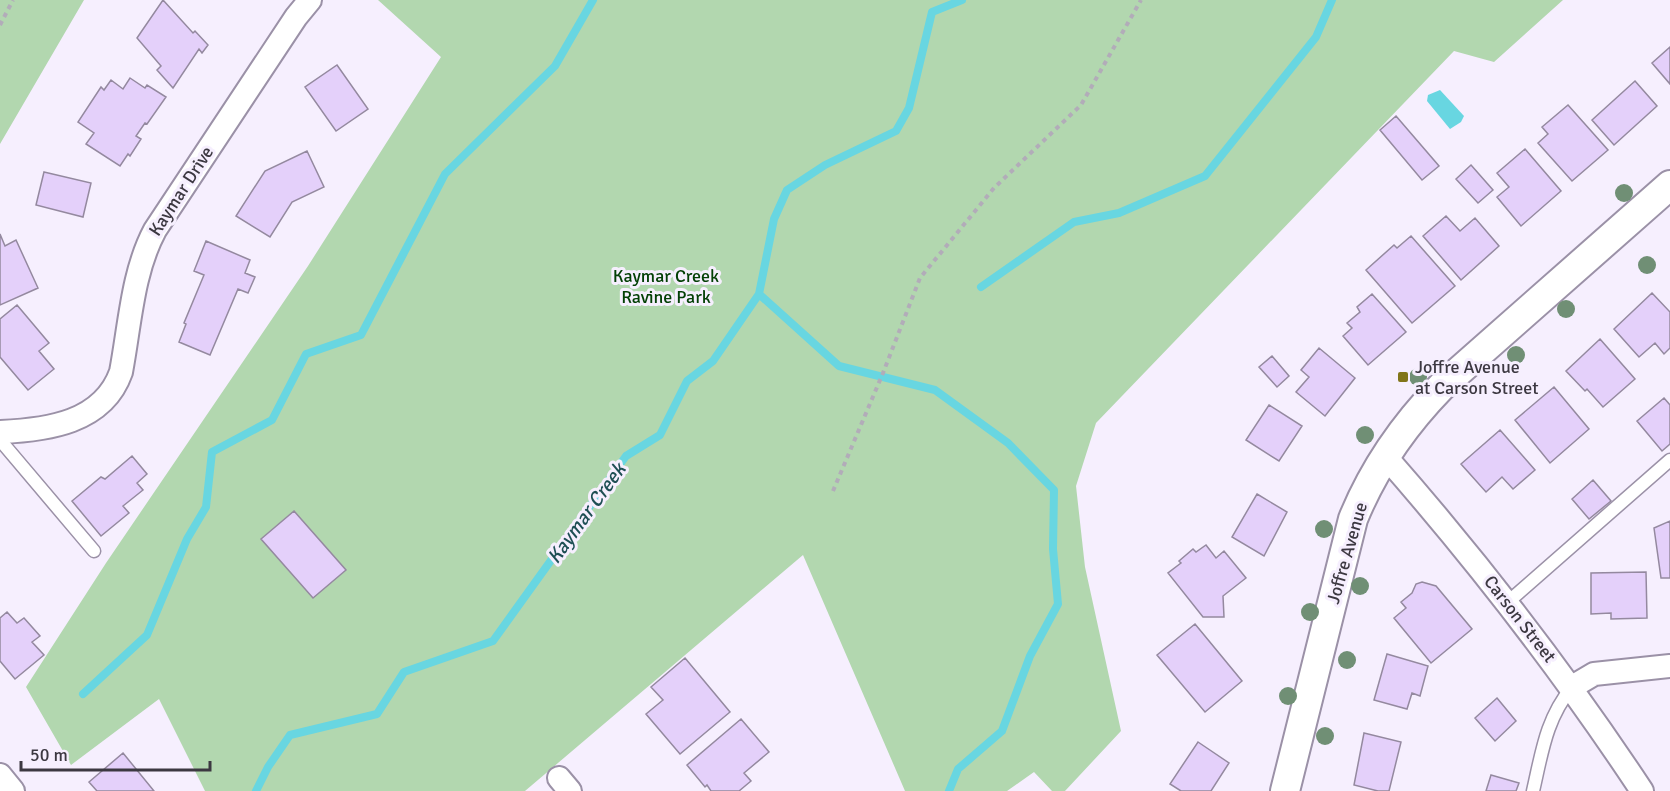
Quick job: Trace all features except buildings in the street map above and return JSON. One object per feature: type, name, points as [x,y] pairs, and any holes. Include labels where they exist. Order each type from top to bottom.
[{"type":"street","name":"Kaymar Drive","points":[[0,432],[51,428],[68,423],[97,407],[114,388],[121,372],[140,266],[146,247],[296,17],[310,0]]},
{"type":"street","name":"Joffre Avenue","points":[[1285,791],[1353,519],[1360,501],[1386,457],[1410,420],[1441,387],[1670,185]]},
{"type":"street","name":"Carson Street","points":[[1386,457],[1508,602],[1572,687],[1642,791]]},
{"type":"street","points":[[1572,687],[1594,674],[1670,666]]},
{"type":"street","points":[[0,775],[14,791]]},
{"type":"lane","points":[[0,440],[94,551]]},
{"type":"lane","points":[[1508,602],[1670,460]]},
{"type":"lane","points":[[1533,791],[1548,726],[1560,701],[1572,687]]},
{"type":"path","points":[[0,25],[13,0]]},
{"type":"path","points":[[833,491],[920,278],[994,188],[1081,105],[1141,0]]},
{"type":"green space","points":[[0,0],[84,0],[0,144]]},
{"type":"green space","name":"Kaymar Creek Ravine Park","points":[[378,0],[1563,0],[1494,62],[1454,51],[1096,423],[1076,486],[1085,567],[1121,731],[1065,791],[1052,791],[1034,772],[1007,791],[905,791],[803,555],[525,791],[205,791],[159,699],[71,765],[26,687],[106,563],[308,266],[441,57]]},
{"type":"water","points":[[1440,90],[1464,116],[1461,122],[1450,129],[1427,101],[1428,95]]},
{"type":"waterway","points":[[83,694],[147,635],[187,539],[206,507],[212,452],[272,420],[306,354],[361,335],[445,174],[555,66],[593,0]]},
{"type":"waterway","name":"Kaymar Creek","points":[[256,791],[268,767],[290,735],[377,714],[404,672],[493,641],[626,456],[660,435],[687,381],[713,361],[759,294],[774,219],[787,190],[825,165],[896,131],[909,108],[932,12],[962,0]]},
{"type":"waterway","points":[[981,287],[1074,222],[1119,213],[1205,176],[1316,37],[1332,0]]},
{"type":"waterway","points":[[759,294],[839,366],[935,390],[1008,443],[1054,490],[1053,549],[1058,604],[1030,656],[1002,731],[958,769],[949,791]]},
{"type":"place","name":"Joffre Avenue at Carson Street","points":[[1403,377]]}]
